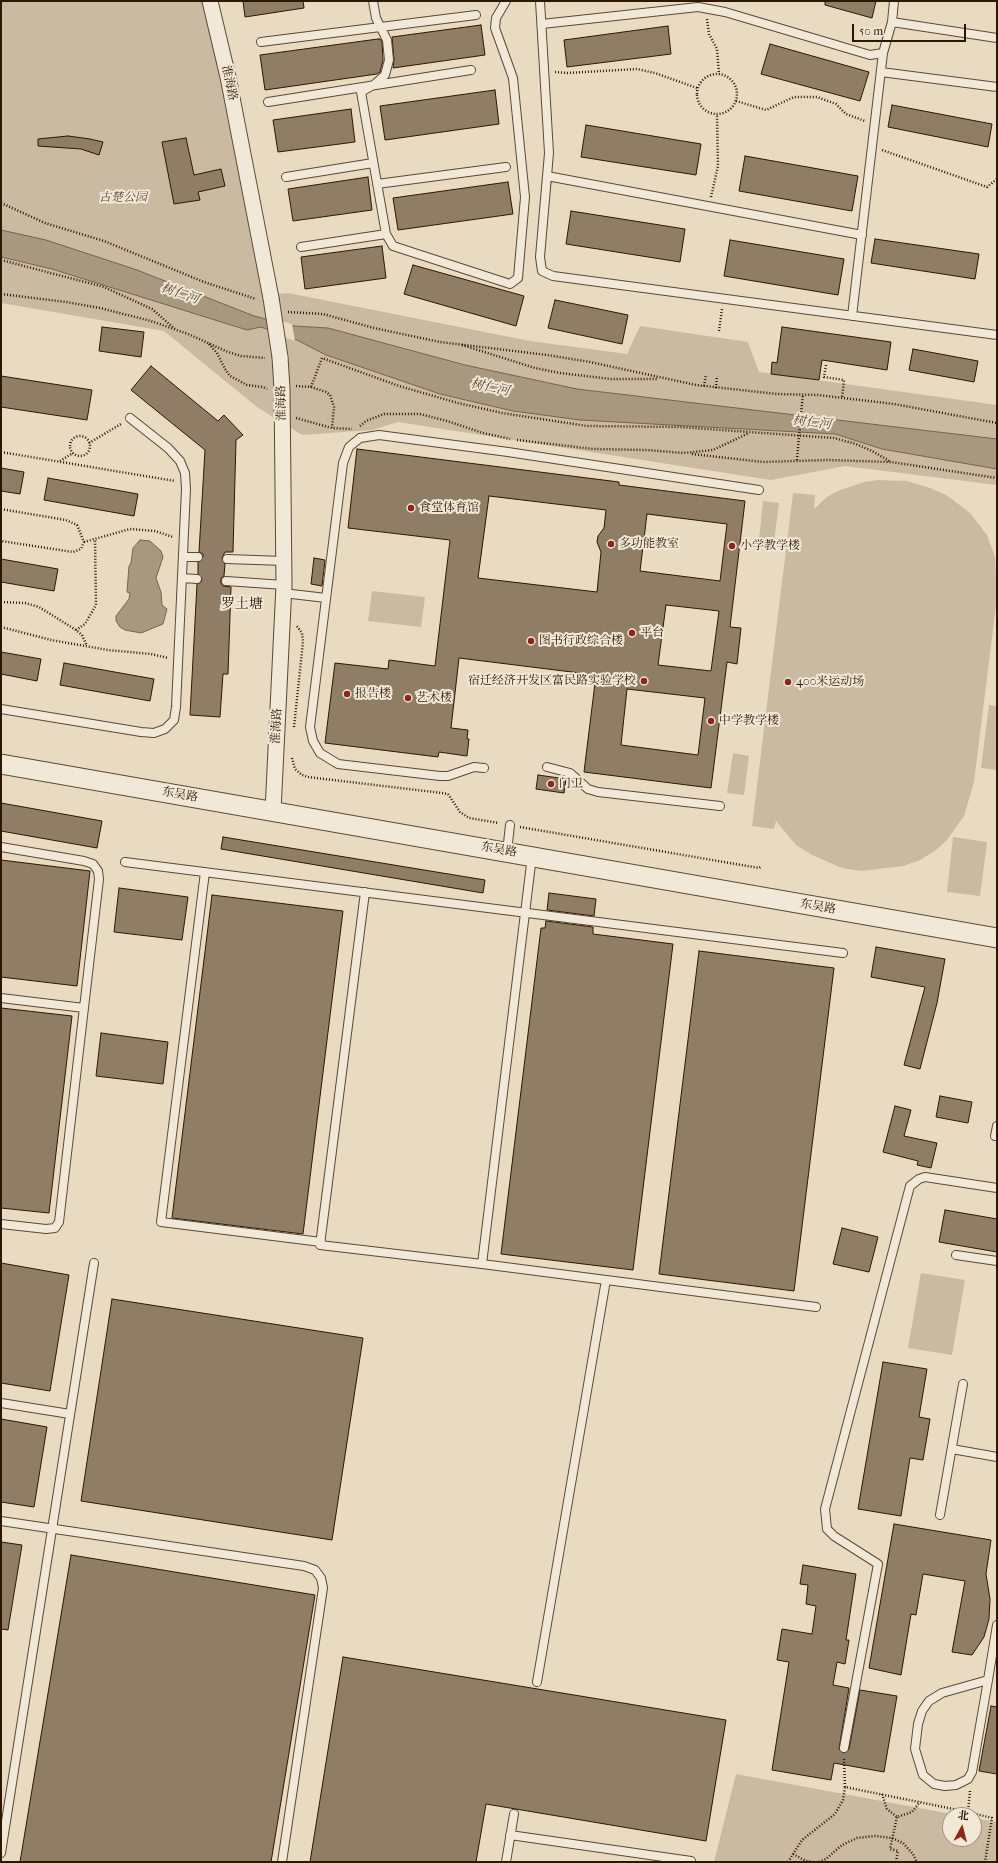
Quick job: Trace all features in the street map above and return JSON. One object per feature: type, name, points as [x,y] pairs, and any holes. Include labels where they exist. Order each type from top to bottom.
[{"type":"street","name":"淮海路","points":[[210,1],[228,77],[266,299],[280,359],[282,388],[284,561],[273,811]]},
{"type":"street","name":"东吴路","points":[[1,764],[997,938]]},
{"type":"lane","points":[[373,1],[376,18],[387,40],[389,60],[385,75],[372,86],[361,92],[386,234],[393,246],[510,284],[518,278],[525,197],[513,78],[495,28],[496,18],[506,1]]},
{"type":"lane","points":[[540,1],[549,153],[540,257],[542,271],[553,276],[997,335]]},
{"type":"lane","points":[[852,316],[883,53],[892,22],[894,1]]},
{"type":"lane","points":[[542,24],[698,7],[725,12],[870,55],[883,53]]},
{"type":"lane","points":[[260,42],[476,15]]},
{"type":"lane","points":[[892,22],[997,38]]},
{"type":"lane","points":[[268,102],[471,70]]},
{"type":"lane","points":[[881,72],[997,87]]},
{"type":"lane","points":[[286,177],[373,163]]},
{"type":"lane","points":[[377,184],[506,167]]},
{"type":"lane","points":[[547,176],[862,234]]},
{"type":"lane","points":[[301,247],[386,234]]},
{"type":"lane","points":[[1,709],[154,733],[165,729],[174,720],[184,540],[185,473],[180,460],[168,448],[130,418]]},
{"type":"lane","points":[[484,768],[474,767],[448,776],[440,776],[338,764],[320,753],[313,741],[310,727],[344,459],[349,447],[360,438],[379,435],[500,451],[759,490]]},
{"type":"lane","points":[[183,557],[198,558]]},
{"type":"lane","points":[[227,558],[284,561]]},
{"type":"lane","points":[[182,578],[197,579]]},
{"type":"lane","points":[[226,580],[283,589],[326,598]]},
{"type":"lane","points":[[547,768],[570,773],[588,789],[598,792],[720,806]]},
{"type":"lane","points":[[507,852],[510,825]]},
{"type":"lane","points":[[1,847],[84,861],[92,864],[98,871],[99,879],[59,1222],[55,1228],[46,1229],[1,1224]]},
{"type":"lane","points":[[482,1264],[532,856]]},
{"type":"lane","points":[[126,862],[843,953]]},
{"type":"lane","points":[[205,872],[161,1222],[320,1242]]},
{"type":"lane","points":[[365,892],[320,1246],[482,1264],[816,1307]]},
{"type":"lane","points":[[1,998],[84,1008]]},
{"type":"lane","points":[[995,1136],[997,1126]]},
{"type":"lane","points":[[844,1748],[878,1564],[834,1536],[827,1529],[825,1509],[910,1186],[919,1179],[925,1177],[997,1188]]},
{"type":"lane","points":[[956,1255],[997,1261]]},
{"type":"lane","points":[[1,1853],[94,1263]]},
{"type":"lane","points":[[537,1682],[606,1280]]},
{"type":"lane","points":[[940,1515],[963,1384]]},
{"type":"lane","points":[[1,1402],[70,1414]]},
{"type":"lane","points":[[952,1449],[997,1457]]},
{"type":"lane","points":[[1,1521],[304,1566],[315,1570],[321,1578],[323,1588],[282,1862]]},
{"type":"lane","points":[[988,1680],[942,1693],[929,1701],[922,1712],[915,1736],[915,1749],[918,1764],[923,1775],[934,1784],[945,1786],[956,1785],[968,1779],[972,1772],[988,1680],[997,1626]]},
{"type":"lane","points":[[506,1862],[514,1814]]},
{"type":"lane","points":[[510,1835],[691,1861]]},
{"type":"path","points":[[706,8],[708,34],[717,49],[719,74]]},
{"type":"path","points":[[545,72],[567,74],[637,69],[655,73],[697,88]]},
{"type":"path","points":[[719,74],[731,79],[737,91],[736,101],[731,109],[717,114],[707,112],[701,107],[698,101],[697,88],[706,77],[719,74]]},
{"type":"path","points":[[736,101],[766,110],[794,97],[817,97],[836,104],[846,114],[875,123]]},
{"type":"path","points":[[709,206],[718,166],[717,114]]},
{"type":"path","points":[[872,146],[987,187],[997,179]]},
{"type":"path","points":[[1,203],[45,223],[104,241],[204,282],[266,299]]},
{"type":"path","points":[[1,260],[104,287],[152,309],[176,330]]},
{"type":"path","points":[[1,294],[100,308],[176,330],[241,356],[280,359]]},
{"type":"path","points":[[719,331],[723,299]]},
{"type":"path","points":[[281,311],[292,313],[323,314],[374,328],[440,342],[494,347],[590,362],[660,378],[716,388],[842,398],[894,404],[997,424]]},
{"type":"path","points":[[207,342],[217,353],[225,369],[240,382],[247,385],[282,388],[312,387],[326,392],[333,401],[334,407],[332,428]]},
{"type":"path","points":[[456,343],[528,366],[560,373],[611,379],[646,380],[660,378]]},
{"type":"path","points":[[312,387],[322,358],[406,388],[458,404],[502,413],[587,426],[679,427],[834,438],[856,444],[891,462]]},
{"type":"path","points":[[826,365],[824,377],[844,380],[842,398]]},
{"type":"path","points":[[704,386],[706,375]]},
{"type":"path","points":[[716,388],[717,376]]},
{"type":"path","points":[[796,460],[803,395]]},
{"type":"path","points":[[282,415],[332,428],[352,430],[366,421],[384,414],[412,414],[447,421],[483,433],[513,440],[593,449],[647,450],[763,462],[796,460],[891,462],[997,478]]},
{"type":"path","points":[[89,443],[130,418]]},
{"type":"path","points":[[683,453],[713,450],[750,432]]},
{"type":"path","points":[[83,437],[89,443],[89,450],[85,455],[78,456],[73,453],[70,447],[74,439],[83,437]]},
{"type":"path","points":[[1,452],[186,482]]},
{"type":"path","points":[[59,462],[73,453]]},
{"type":"path","points":[[1,509],[66,520],[77,525],[84,542],[81,549],[73,552],[1,541]]},
{"type":"path","points":[[84,542],[130,530],[155,531],[184,540]]},
{"type":"path","points":[[76,630],[85,624],[96,605],[96,539]]},
{"type":"path","points":[[1,602],[25,603],[39,607],[76,630],[82,635],[88,647]]},
{"type":"path","points":[[282,610],[299,628],[303,638],[293,734]]},
{"type":"path","points":[[1,627],[51,640],[88,647],[151,654],[178,660]]},
{"type":"path","points":[[291,752],[292,764],[295,769],[308,777],[448,794],[460,812],[469,818],[759,868],[762,866]]},
{"type":"path","points":[[788,1862],[802,1840],[835,1814],[843,1800],[845,1787],[844,1748]]},
{"type":"path","points":[[968,1807],[972,1772]]},
{"type":"path","points":[[845,1787],[944,1807]]},
{"type":"path","points":[[882,1794],[887,1809],[897,1817]]},
{"type":"path","points":[[897,1817],[912,1812],[920,1802]]},
{"type":"path","points":[[982,1816],[992,1818],[985,1862]]},
{"type":"path","points":[[896,1862],[898,1851],[890,1849],[897,1817]]},
{"type":"path","points":[[819,1862],[826,1859],[842,1845],[857,1838],[876,1836],[892,1838],[903,1843],[913,1854],[917,1862]]},
{"type":"path","points":[[793,1854],[806,1861],[813,1862]]},
{"type":"green space","name":"古楚公园","points":[[1,1],[204,1],[228,97],[265,295],[288,293],[530,341],[627,354],[640,326],[748,342],[759,372],[997,405],[997,485],[845,466],[771,480],[398,422],[372,430],[302,435],[257,407],[164,331],[1,303]]},
{"type":"green space","name":"400米运动场","points":[[878,480],[907,481],[930,488],[948,496],[970,513],[987,535],[995,557],[997,597],[974,782],[964,816],[947,840],[936,850],[920,860],[903,866],[861,871],[842,868],[812,855],[796,845],[776,821],[774,829],[752,826],[793,493],[815,495],[814,509],[827,497],[838,491],[864,482]]},
{"type":"green space","points":[[763,501],[779,503],[774,542],[759,540]]},
{"type":"green space","points":[[372,591],[425,597],[421,627],[368,621]]},
{"type":"green space","points":[[989,705],[997,706],[997,770],[981,768]]},
{"type":"green space","points":[[733,753],[749,756],[744,795],[727,793]]},
{"type":"green space","points":[[953,837],[987,842],[980,896],[947,892]]},
{"type":"green space","points":[[921,1273],[965,1280],[952,1355],[908,1348]]},
{"type":"green space","points":[[736,1774],[942,1812],[942,1847],[982,1847],[982,1819],[997,1822],[997,1862],[714,1862]]},
{"type":"water","name":"树仁河","points":[[1,230],[46,240],[137,270],[254,316],[294,326],[328,328],[465,365],[577,389],[997,439],[997,469],[882,449],[835,434],[580,420],[513,411],[440,394],[326,355],[297,340],[261,327],[247,330],[52,269],[1,257]]},
{"type":"water","points":[[140,540],[150,541],[161,551],[163,557],[156,578],[161,592],[162,605],[167,609],[163,624],[141,633],[125,630],[120,627],[116,621],[116,616],[129,599],[130,593],[127,592],[129,566],[131,563],[133,548]]},
{"type":"pier","points":[[268,317],[292,324],[295,341],[271,333]]},
{"type":"building","points":[[243,1],[303,1],[304,8],[245,17]]},
{"type":"building","points":[[825,1],[876,1],[872,18],[825,5]]},
{"type":"building","points":[[481,25],[485,55],[393,68],[394,60],[392,37]]},
{"type":"building","points":[[668,26],[671,54],[567,67],[564,40]]},
{"type":"building","points":[[380,39],[382,42],[383,60],[380,72],[377,74],[265,90],[260,55]]},
{"type":"building","points":[[770,44],[869,72],[860,101],[761,74]]},
{"type":"building","points":[[495,90],[499,124],[385,140],[380,106]]},
{"type":"building","points":[[892,105],[992,124],[988,147],[888,127]]},
{"type":"building","points":[[351,109],[355,142],[278,152],[273,120]]},
{"type":"building","points":[[586,125],[701,144],[696,175],[581,157]]},
{"type":"building","points":[[68,136],[103,142],[99,155],[81,149],[38,146],[38,139]]},
{"type":"building","points":[[186,138],[194,175],[221,169],[225,186],[198,192],[200,200],[174,204],[162,142]]},
{"type":"building","points":[[745,156],[858,176],[852,211],[739,191]]},
{"type":"building","points":[[368,177],[372,210],[293,221],[288,189]]},
{"type":"building","points":[[508,182],[513,214],[398,230],[393,198]]},
{"type":"building","points":[[571,211],[685,229],[680,262],[566,244]]},
{"type":"building","points":[[875,239],[979,254],[975,279],[871,263]]},
{"type":"building","points":[[730,240],[844,259],[838,295],[724,276]]},
{"type":"building","points":[[382,246],[386,278],[305,289],[301,257]]},
{"type":"building","points":[[413,265],[524,296],[516,326],[404,294]]},
{"type":"building","points":[[555,300],[628,315],[622,344],[548,328]]},
{"type":"building","points":[[102,327],[144,332],[141,357],[99,351]]},
{"type":"building","points":[[782,327],[891,342],[887,370],[822,360],[819,380],[771,374],[772,362],[777,363]]},
{"type":"building","points":[[913,349],[978,361],[974,382],[909,370]]},
{"type":"building","points":[[151,366],[218,421],[224,415],[243,435],[236,440],[233,552],[225,552],[222,558],[225,564],[224,576],[221,578],[221,583],[223,586],[231,587],[228,674],[223,674],[220,717],[190,715],[197,584],[201,582],[202,579],[198,574],[198,562],[203,557],[203,554],[199,552],[205,450],[131,390]]},
{"type":"building","points":[[1,376],[92,390],[87,420],[1,407]]},
{"type":"building","points":[[357,449],[619,482],[619,485],[745,501],[730,627],[741,628],[737,664],[727,662],[711,788],[584,772],[596,675],[459,658],[451,728],[468,730],[467,739],[469,739],[467,756],[439,752],[438,757],[325,743],[335,663],[388,669],[389,660],[435,666],[450,540],[348,528]],"holes":[[[489,496],[606,510],[604,528],[598,536],[597,542],[601,552],[597,592],[478,578]],[[647,514],[727,524],[720,581],[640,571]],[[666,605],[719,611],[711,671],[658,665]],[[627,689],[705,698],[698,755],[621,745]]]},
{"type":"building","points":[[1,468],[24,472],[20,494],[1,491]]},
{"type":"building","points":[[48,478],[138,494],[134,516],[44,500]]},
{"type":"building","points":[[314,558],[325,560],[322,586],[311,584]]},
{"type":"building","points":[[1,559],[58,569],[54,591],[1,582]]},
{"type":"building","points":[[1,652],[41,659],[37,681],[1,674]]},
{"type":"building","points":[[64,663],[154,679],[150,701],[60,685]]},
{"type":"building","name":"门卫","points":[[538,775],[566,779],[564,793],[536,789]]},
{"type":"building","points":[[1,803],[102,821],[97,848],[1,831]]},
{"type":"building","points":[[223,837],[485,880],[483,893],[221,849]]},
{"type":"building","points":[[1,860],[90,871],[77,986],[1,977]]},
{"type":"building","points":[[119,888],[188,897],[182,940],[114,932]]},
{"type":"building","points":[[549,893],[596,899],[594,916],[547,910]]},
{"type":"building","points":[[212,895],[343,911],[303,1234],[172,1218]]},
{"type":"building","points":[[546,921],[593,927],[593,934],[673,944],[633,1270],[501,1254],[541,928],[545,928]]},
{"type":"building","points":[[876,947],[945,959],[937,1003],[920,1069],[904,1065],[925,987],[871,977]]},
{"type":"building","points":[[699,951],[834,968],[794,1291],[659,1274]]},
{"type":"building","points":[[1,1008],[72,1016],[49,1213],[1,1208]]},
{"type":"building","points":[[101,1033],[168,1042],[163,1084],[96,1076]]},
{"type":"building","points":[[940,1096],[972,1102],[968,1123],[936,1117]]},
{"type":"building","points":[[895,1106],[911,1110],[904,1136],[937,1143],[931,1168],[917,1165],[918,1161],[883,1152]]},
{"type":"building","points":[[945,1210],[997,1219],[997,1252],[939,1242]]},
{"type":"building","points":[[842,1228],[878,1237],[869,1272],[833,1264]]},
{"type":"building","points":[[1,1263],[69,1275],[50,1391],[1,1383]]},
{"type":"building","points":[[112,1299],[363,1338],[332,1540],[81,1501]]},
{"type":"building","points":[[883,1362],[927,1369],[919,1417],[930,1419],[923,1460],[910,1458],[901,1516],[858,1509]]},
{"type":"building","points":[[1,1419],[47,1427],[34,1507],[1,1502]]},
{"type":"building","points":[[894,1524],[991,1540],[986,1574],[990,1599],[989,1619],[984,1637],[972,1655],[952,1652],[965,1581],[923,1574],[916,1615],[911,1614],[901,1675],[869,1668]]},
{"type":"building","points":[[1,1542],[22,1545],[8,1630],[1,1629]]},
{"type":"building","points":[[71,1555],[315,1595],[271,1862],[20,1862]]},
{"type":"building","points":[[803,1565],[856,1574],[846,1640],[849,1640],[845,1664],[837,1662],[833,1685],[849,1688],[839,1749],[843,1753],[849,1749],[860,1690],[897,1696],[884,1772],[834,1763],[831,1780],[772,1770],[789,1662],[777,1660],[782,1629],[812,1634],[816,1606],[806,1604],[808,1585],[800,1584]]},
{"type":"building","points":[[343,1657],[726,1720],[706,1841],[486,1804],[476,1862],[310,1862]]},
{"type":"building","points":[[991,1706],[997,1707],[997,1774],[979,1771]]},
{"type":"place","name":"食堂体育馆","points":[[411,508]]},
{"type":"place","name":"多功能教室","points":[[611,544]]},
{"type":"place","name":"小学教学楼","points":[[732,546]]},
{"type":"place","name":"平台","points":[[632,633]]},
{"type":"place","name":"图书行政综合楼","points":[[531,641]]},
{"type":"place","name":"宿迁经济开发区富民路实验学校","points":[[644,681]]},
{"type":"place","name":"400米运动场","points":[[788,682]]},
{"type":"place","name":"报告楼","points":[[347,694]]},
{"type":"place","name":"艺术楼","points":[[408,698]]},
{"type":"place","name":"中学教学楼","points":[[711,721]]},
{"type":"place","name":"门卫","points":[[551,784]]},
{"type":"district","name":"罗土塘","points":[[242,605]]}]
